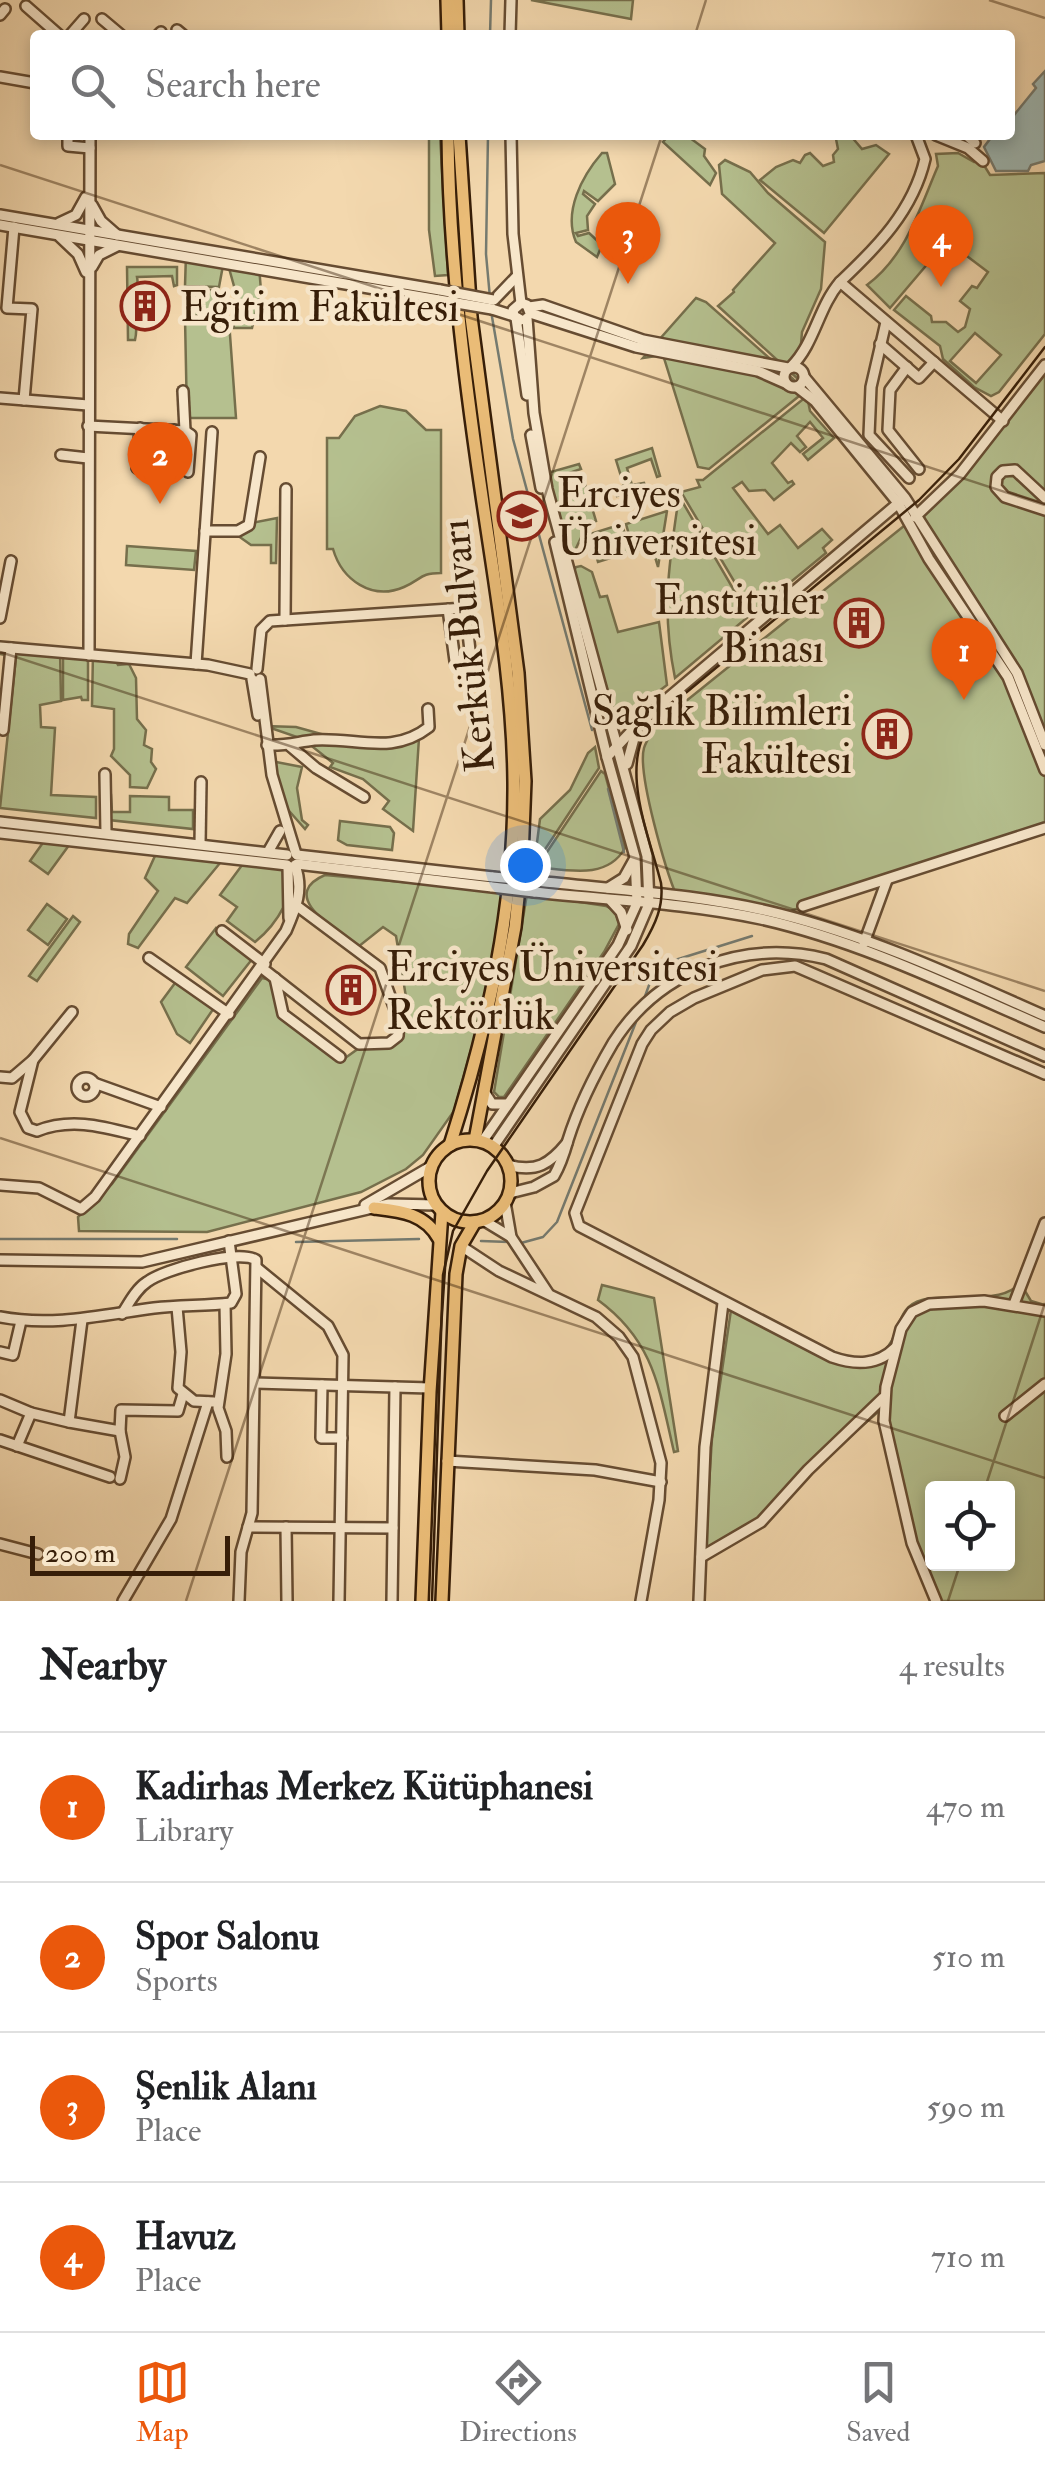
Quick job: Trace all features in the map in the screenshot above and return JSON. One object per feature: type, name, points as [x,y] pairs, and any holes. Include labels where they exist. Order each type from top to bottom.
[{"type":"main road","points":[[447,0],[448,30]]},
{"type":"main road","points":[[457,0],[458,30]]},
{"type":"main road","name":"Kerkük Bulvarı","points":[[448,140],[455,264],[476,457],[509,692],[514,777],[512,853],[500,952],[482,1036],[450,1145]]},
{"type":"main road","name":"Kerkük Bulvarı","points":[[459,140],[470,304],[516,659],[524,768],[524,834],[516,916],[484,1093],[483,1143]]},
{"type":"main road","points":[[422,1601],[439,1240],[439,1208],[429,1188],[432,1166],[450,1145],[483,1143],[508,1165],[512,1179],[508,1198],[493,1216],[465,1223],[439,1208]]},
{"type":"main road","points":[[374,1208],[416,1216],[431,1226],[439,1240]]},
{"type":"main road","points":[[442,1601],[456,1274],[461,1246],[479,1221]]},
{"type":"street","points":[[510,30],[511,0]]},
{"type":"street","points":[[26,6],[52,30]]},
{"type":"street","points":[[102,18],[115,30]]},
{"type":"street","points":[[74,30],[84,19]]},
{"type":"street","points":[[0,77],[30,79]]},
{"type":"street","points":[[68,140],[68,146],[90,148]]},
{"type":"street","points":[[89,655],[90,140]]},
{"type":"street","points":[[483,1143],[632,946],[650,899],[646,856],[627,778],[547,488],[517,276],[511,140]]},
{"type":"street","points":[[797,388],[804,376],[806,349],[824,304],[840,282],[880,244],[906,205],[925,159],[918,140]]},
{"type":"street","points":[[948,140],[968,148],[983,161]]},
{"type":"street","points":[[971,140],[974,143]]},
{"type":"street","points":[[0,224],[55,229],[76,215],[88,190]]},
{"type":"street","points":[[88,190],[97,216],[121,241]]},
{"type":"street","points":[[0,215],[89,236],[493,303],[636,346],[758,371],[797,388],[814,401],[902,501]]},
{"type":"street","points":[[14,227],[3,307],[32,309],[24,400]]},
{"type":"street","points":[[55,229],[78,254],[88,279]]},
{"type":"street","points":[[88,279],[96,258],[121,241]]},
{"type":"street","points":[[493,303],[517,276]]},
{"type":"street","points":[[840,282],[1003,421]]},
{"type":"street","points":[[523,312],[542,305],[658,344],[800,369],[902,501],[1016,673],[1045,745]]},
{"type":"street","points":[[483,1143],[627,930],[638,898],[635,857],[606,758],[575,616],[536,468],[523,312]]},
{"type":"street","points":[[528,335],[537,324],[556,319]]},
{"type":"street","points":[[886,322],[871,387],[870,436],[910,478]]},
{"type":"street","points":[[880,344],[919,378],[934,362]]},
{"type":"street","points":[[785,383],[784,377],[806,349]]},
{"type":"street","points":[[913,519],[944,492],[1045,365]]},
{"type":"street","points":[[907,367],[890,390],[888,430],[919,469]]},
{"type":"street","points":[[171,470],[180,431],[183,391]]},
{"type":"street","points":[[0,398],[88,405]]},
{"type":"street","points":[[88,426],[180,431],[191,435],[188,472]]},
{"type":"street","points":[[136,468],[140,428]]},
{"type":"street","points":[[154,469],[157,430]]},
{"type":"street","points":[[196,664],[212,432]]},
{"type":"street","points":[[888,455],[898,446]]},
{"type":"street","points":[[61,456],[88,458]]},
{"type":"street","points":[[206,531],[238,532],[249,525],[260,457]]},
{"type":"street","points":[[1045,498],[1018,472],[1003,471],[996,479],[996,490],[1001,495],[1045,510]]},
{"type":"street","points":[[286,490],[286,620]]},
{"type":"street","points":[[606,758],[650,713],[902,501]]},
{"type":"street","points":[[913,519],[929,559],[1008,677],[1045,770]]},
{"type":"street","points":[[0,618],[11,561]]},
{"type":"street","points":[[292,860],[280,831],[265,769],[255,675],[261,630],[270,622],[286,620],[448,609],[465,608],[472,658],[455,660],[448,609]]},
{"type":"street","points":[[3,730],[6,648],[196,664],[255,675]]},
{"type":"street","points":[[0,1185],[39,1188],[81,1209],[102,1188],[286,931],[297,906],[292,860],[255,675]]},
{"type":"street","points":[[267,744],[290,746],[320,740],[379,745],[401,742],[429,727],[428,710]]},
{"type":"street","points":[[611,718],[631,726],[650,713]]},
{"type":"street","points":[[627,778],[630,745],[636,729],[650,713]]},
{"type":"street","points":[[290,746],[316,768],[364,797]]},
{"type":"street","points":[[105,774],[106,833]]},
{"type":"street","points":[[200,782],[200,844]]},
{"type":"street","points":[[0,822],[268,852],[324,868],[778,913],[1045,1027]]},
{"type":"street","points":[[803,906],[1045,828]]},
{"type":"street","points":[[268,852],[280,831]]},
{"type":"street","points":[[0,833],[492,882]]},
{"type":"street","points":[[608,894],[624,878],[635,857]]},
{"type":"street","points":[[272,863],[295,890]]},
{"type":"street","points":[[286,931],[295,890],[324,868]]},
{"type":"street","points":[[862,946],[887,880]]},
{"type":"street","points":[[608,894],[621,912],[627,930]]},
{"type":"street","points":[[222,931],[359,1044],[389,1043],[398,1036],[399,1021],[380,968],[297,906]]},
{"type":"street","points":[[862,946],[960,978],[1045,1016]]},
{"type":"street","points":[[508,1165],[523,1169],[542,1167],[554,1158],[568,1140],[613,1044],[634,1016],[682,974],[740,955],[796,952],[826,959],[1045,1056]]},
{"type":"street","points":[[149,958],[229,1014]]},
{"type":"street","points":[[895,1348],[874,1361],[841,1360],[585,1230],[575,1216],[642,1044],[670,1012],[694,998],[762,970],[804,967],[1045,1074]]},
{"type":"street","points":[[275,978],[283,1014],[340,1057]]},
{"type":"street","points":[[0,1077],[12,1078],[33,1060],[72,1012]]},
{"type":"street","points":[[33,1060],[20,1112],[28,1128],[37,1132],[52,1124],[90,1123],[140,1136]]},
{"type":"street","points":[[94,1083],[161,1107]]},
{"type":"street","points":[[484,1093],[492,1104],[508,1104]]},
{"type":"street","points":[[549,1294],[511,1237],[508,1198],[554,1176],[565,1158],[568,1140]]},
{"type":"street","points":[[344,1214],[390,1193],[432,1166]]},
{"type":"street","points":[[0,1260],[142,1262],[388,1204],[439,1208]]},
{"type":"street","points":[[479,1221],[511,1237]]},
{"type":"street","points":[[1014,1304],[1045,1223]]},
{"type":"street","points":[[0,1317],[21,1321],[82,1320],[234,1302],[229,1241]]},
{"type":"street","points":[[461,1246],[499,1271],[596,1317],[629,1350],[640,1372],[660,1452],[661,1482],[641,1601]]},
{"type":"street","points":[[122,1314],[140,1287],[157,1276],[231,1256],[252,1256],[257,1268],[252,1513],[242,1552],[239,1601]]},
{"type":"street","points":[[257,1268],[333,1333],[342,1355],[340,1601]]},
{"type":"street","points":[[936,1601],[908,1530],[886,1430],[884,1396],[905,1319],[920,1307],[984,1301],[1045,1311]]},
{"type":"street","points":[[699,1601],[705,1448],[723,1303]]},
{"type":"street","points":[[123,1601],[171,1519],[214,1401],[226,1354],[225,1304]]},
{"type":"street","points":[[177,1307],[181,1352],[178,1388],[194,1401],[214,1401]]},
{"type":"street","points":[[69,1422],[82,1320]]},
{"type":"street","points":[[0,1352],[13,1356],[21,1321]]},
{"type":"street","points":[[255,1383],[430,1388]]},
{"type":"street","points":[[1005,1416],[1045,1384]]},
{"type":"street","points":[[322,1385],[322,1438],[342,1438]]},
{"type":"street","points":[[392,1601],[395,1388]]},
{"type":"street","points":[[0,1440],[114,1478],[125,1457],[121,1410],[178,1411],[183,1394]]},
{"type":"street","points":[[700,1557],[761,1522],[884,1396]]},
{"type":"street","points":[[0,1400],[31,1414],[120,1431]]},
{"type":"street","points":[[214,1401],[227,1457]]},
{"type":"street","points":[[17,1446],[31,1414]]},
{"type":"street","points":[[447,1461],[595,1470],[661,1482]]},
{"type":"street","points":[[248,1527],[393,1528]]},
{"type":"street","points":[[286,1528],[287,1601]]},
{"type":"street","points":[[0,1544],[38,1554]]},
{"type":"green space","points":[[531,0],[633,0],[631,19]]},
{"type":"green space","points":[[429,140],[440,140],[448,275],[435,276],[429,230]]},
{"type":"green space","points":[[693,140],[705,149],[704,156],[716,173],[710,185],[663,142]]},
{"type":"green space","points":[[836,140],[854,140],[862,149],[876,145],[889,154],[824,233],[760,180],[776,167],[793,160],[800,163],[810,153],[823,166],[834,162],[833,155],[838,149]]},
{"type":"green space","points":[[602,153],[607,153],[615,184],[598,201],[584,191],[595,204],[587,216],[588,230],[576,233],[589,233],[602,245],[597,257],[576,242],[572,219],[582,183]]},
{"type":"green space","points":[[958,153],[974,162],[979,157],[990,175],[1045,173],[1045,334],[999,392],[991,396],[974,387],[943,359],[940,346],[894,310],[906,296],[931,316],[932,322],[946,322],[958,332],[965,327],[970,309],[960,301],[972,286],[977,288],[988,272],[947,241],[890,308],[867,285],[892,260],[910,231],[938,166],[936,154]],"holes":[[[975,333],[1001,355],[976,383],[950,361]]]},
{"type":"green space","points":[[725,160],[750,172],[768,193],[825,242],[821,289],[802,332],[798,379],[718,306],[775,243],[722,194],[719,165]]},
{"type":"green space","points":[[186,254],[224,260],[219,287],[185,286]]},
{"type":"green space","points":[[227,261],[259,266],[261,291],[252,328],[234,328],[233,318],[241,311]]},
{"type":"green space","points":[[127,267],[177,267],[174,286],[172,276],[137,277],[135,340],[128,340]]},
{"type":"green space","points":[[185,289],[215,290],[218,295],[213,316],[185,315]]},
{"type":"green space","points":[[696,298],[706,302],[804,392],[709,469],[698,467],[663,355],[643,358]]},
{"type":"green space","points":[[185,318],[229,321],[236,418],[187,418]]},
{"type":"green space","points":[[1045,365],[1045,828],[781,914],[677,897],[645,778],[644,748],[655,726],[940,497]]},
{"type":"green space","points":[[807,396],[810,411],[834,438],[808,460],[803,454],[823,438],[810,422],[797,436],[806,447],[800,452],[791,443],[772,463],[788,483],[794,484],[774,500],[765,490],[749,491],[742,482],[733,488],[768,534],[780,525],[798,548],[822,529],[832,540],[823,548],[826,553],[753,613],[681,492],[700,487],[697,480],[703,480]]},
{"type":"green space","points":[[380,406],[406,411],[426,430],[441,430],[441,573],[425,575],[392,591],[360,585],[343,570],[333,549],[327,549],[327,438],[339,438],[355,416]]},
{"type":"green space","points":[[652,448],[660,476],[657,477],[651,459],[627,468],[632,485],[644,483],[646,488],[617,496],[615,489],[624,486],[616,460]]},
{"type":"green space","points":[[579,464],[581,469],[560,476],[563,487],[584,481],[596,521],[587,525],[570,561],[547,473]]},
{"type":"green space","points":[[679,496],[749,616],[675,678],[667,608]]},
{"type":"green space","points":[[667,511],[658,567],[652,547],[634,552],[626,524]]},
{"type":"green space","points":[[277,518],[276,563],[271,563],[271,545],[251,545],[227,528]]},
{"type":"green space","points":[[622,524],[630,552],[598,562],[590,534]]},
{"type":"green space","points":[[127,546],[196,551],[194,570],[126,565]]},
{"type":"green space","points":[[581,566],[592,572],[600,597],[607,596],[618,632],[659,622],[667,685],[625,717],[614,713],[573,573]]},
{"type":"green space","points":[[0,644],[60,649],[61,701],[40,705],[41,727],[55,728],[51,795],[96,797],[96,818],[0,808],[16,657],[0,654]]},
{"type":"green space","points":[[63,650],[88,650],[88,700],[63,700]]},
{"type":"green space","points":[[93,652],[112,653],[118,665],[129,664],[136,678],[137,719],[146,730],[144,745],[152,749],[151,762],[156,769],[147,788],[130,787],[130,775],[111,756],[114,709],[92,706]]},
{"type":"green space","points":[[265,726],[296,727],[332,737],[419,738],[413,831],[383,809],[389,801],[363,779],[330,767],[333,763],[303,739]]},
{"type":"green space","points":[[595,747],[599,768],[534,866],[540,819],[570,790],[588,753]]},
{"type":"green space","points":[[271,761],[302,767],[297,788],[302,820],[308,825],[305,829],[283,804]]},
{"type":"green space","points":[[601,771],[625,848],[608,865],[597,869],[537,867]]},
{"type":"green space","points":[[107,795],[111,795],[112,812],[130,812],[130,796],[169,797],[169,810],[193,810],[193,829],[109,820]]},
{"type":"green space","points":[[340,821],[390,827],[394,833],[392,850],[347,845],[338,840]]},
{"type":"green space","points":[[47,837],[75,837],[48,874],[30,861]]},
{"type":"green space","points":[[159,847],[225,857],[187,903],[175,898],[138,948],[128,944],[129,934],[158,891],[145,878]]},
{"type":"green space","points":[[248,857],[296,862],[284,906],[255,942],[227,921],[237,907],[220,895]]},
{"type":"green space","points":[[325,875],[503,891],[485,1000],[454,1111],[423,1155],[406,1169],[361,1192],[207,1232],[79,1231],[78,1217],[112,1184],[262,978],[271,980],[283,1020],[341,1061],[362,1046],[401,1037],[406,1024],[399,999],[406,997],[396,936],[383,927],[358,947],[326,923],[309,903],[307,893],[312,883]]},
{"type":"green space","points":[[527,894],[606,906],[615,911],[619,924],[604,952],[504,1097],[499,1097],[494,1092]]},
{"type":"green space","points":[[47,904],[67,919],[48,945],[28,930]]},
{"type":"green space","points":[[73,916],[80,922],[37,981],[29,976]]},
{"type":"green space","points":[[216,928],[253,958],[223,996],[186,967]]},
{"type":"green space","points":[[178,979],[216,1005],[190,1043],[177,1034],[161,1002]]},
{"type":"green space","points":[[602,1285],[654,1298],[678,1451],[674,1452],[658,1387],[643,1349],[617,1316],[598,1300]]},
{"type":"green space","points":[[1016,1287],[1025,1291],[1031,1301],[1045,1305],[1045,1601],[935,1601],[928,1589],[879,1411],[742,1532],[705,1548],[712,1438],[731,1310],[849,1365],[885,1350],[913,1304],[933,1298],[996,1295]]},
{"type":"water","points":[[1045,71],[1045,161],[1031,165],[1028,171],[996,171],[984,147],[989,140],[1015,140],[1015,114],[1036,88],[1033,84]]},
{"type":"waterway","points":[[490,30],[491,0]]},
{"type":"waterway","points":[[488,140],[486,254],[490,298]]},
{"type":"waterway","points":[[491,311],[513,439],[592,730]]},
{"type":"waterway","points":[[608,789],[624,852]]},
{"type":"waterway","points":[[644,999],[656,966],[752,936]]},
{"type":"waterway","points":[[521,1243],[543,1237],[557,1222],[636,1022]]},
{"type":"waterway","points":[[0,1239],[177,1239]]},
{"type":"waterway","points":[[296,1242],[419,1239]]},
{"type":"waterway","points":[[481,1241],[509,1242]]},
{"type":"tram line","points":[[432,1601],[443,1275],[453,1231],[487,1171],[655,923],[662,891],[639,800],[637,757],[643,738],[653,720],[919,500],[959,459],[1045,347]]},
{"type":"place","name":"Şenlik Alanı","points":[[628,284]]},
{"type":"place","name":"Havuz","points":[[941,287]]},
{"type":"place","name":"Eğitim Fakültesi","points":[[145,306]]},
{"type":"place","name":"Spor Salonu","points":[[160,504]]},
{"type":"place","name":"Erciyes Üniversitesi","points":[[522,516]]},
{"type":"place","name":"Enstitüler Binası","points":[[859,623]]},
{"type":"place","name":"Kadirhas Merkez Kütüphanesi","points":[[964,700]]},
{"type":"place","name":"Sağlık Bilimleri Fakültesi","points":[[887,734]]},
{"type":"place","name":"Erciyes Üniversitesi Rektörlük","points":[[351,990]]}]
